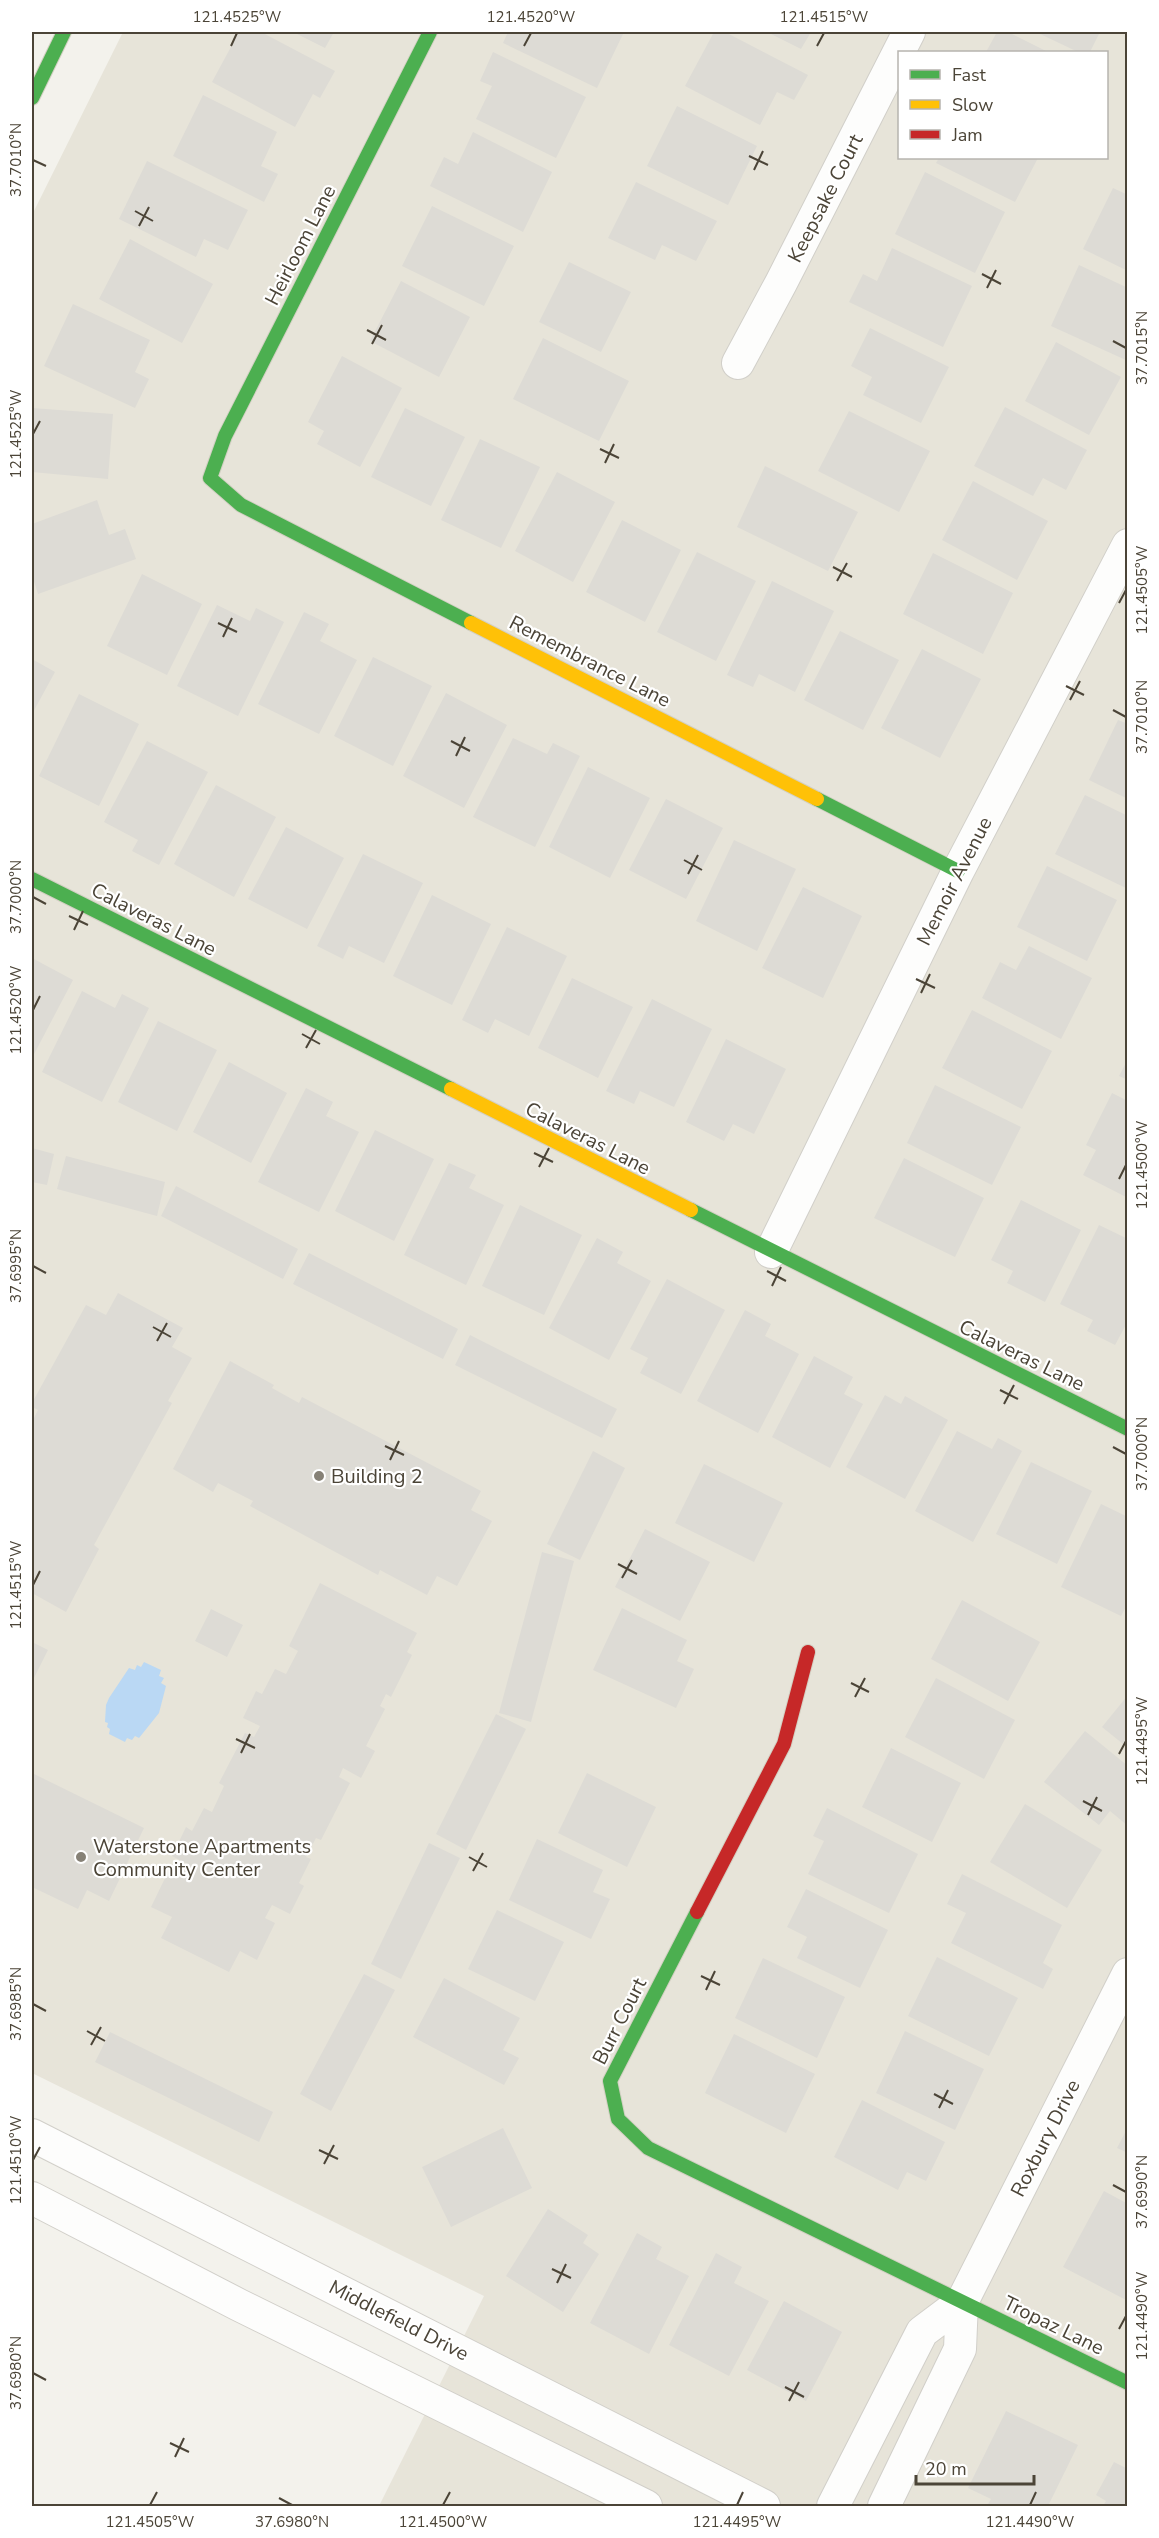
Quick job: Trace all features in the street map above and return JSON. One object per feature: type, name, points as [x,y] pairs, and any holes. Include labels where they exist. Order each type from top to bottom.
[{"type":"street","points":[[32,98],[64,32]]},
{"type":"street","name":"Heirloom Lane","points":[[210,478],[225,436],[430,32]]},
{"type":"street","name":"Keepsake Court","points":[[899,51],[909,32]]},
{"type":"street","name":"Keepsake Court","points":[[738,363],[898,54]]},
{"type":"street","name":"Remembrance Lane","points":[[210,478],[241,506],[958,871]]},
{"type":"street","name":"Memoir Avenue","points":[[771,1252],[958,871],[1128,545]]},
{"type":"street","name":"Calaveras Lane","points":[[32,879],[1128,1430]]},
{"type":"street","name":"Burr Court","points":[[808,1652],[784,1744],[610,2081],[618,2119],[648,2148],[962,2302]]},
{"type":"street","name":"Roxbury Drive","points":[[884,2506],[960,2349],[962,2302],[1128,1974]]},
{"type":"street","name":"Middlefield Drive","points":[[32,2135],[764,2506]]},
{"type":"street","points":[[32,2198],[240,2305],[646,2506]]},
{"type":"street","name":"Roxbury Drive","points":[[833,2506],[922,2332],[962,2302]]},
{"type":"street","name":"Tropaz Lane","points":[[962,2302],[1128,2383]]},
{"type":"shaded area","points":[[123,32],[1127,32],[1127,2506],[379,2506],[484,2296],[32,2073],[32,215]]},
{"type":"water","points":[[144,1662],[161,1670],[159,1676],[164,1678],[161,1683],[166,1686],[159,1713],[139,1738],[135,1736],[132,1740],[127,1738],[125,1742],[109,1734],[108,1723],[105,1722],[106,1705],[129,1668],[135,1670],[137,1665],[141,1667]]},
{"type":"building","points":[[239,32],[261,32],[335,71],[320,98],[313,94],[295,127],[212,82]]},
{"type":"building","points":[[293,32],[334,32],[325,48]]},
{"type":"building","points":[[508,32],[624,32],[597,88],[503,43]]},
{"type":"building","points":[[714,32],[725,32],[808,75],[794,100],[777,92],[760,125],[685,86]]},
{"type":"building","points":[[767,32],[811,32],[801,49]]},
{"type":"building","points":[[997,32],[1008,32],[1046,51],[987,51]]},
{"type":"building","points":[[1036,32],[1100,32],[1090,51],[1076,51]]},
{"type":"building","points":[[493,52],[586,97],[556,158],[476,119],[492,86],[480,81]]},
{"type":"building","points":[[203,95],[277,132],[261,166],[278,174],[264,202],[173,156]]},
{"type":"building","points":[[677,106],[757,146],[728,205],[647,166]]},
{"type":"building","points":[[473,132],[552,172],[523,232],[430,186],[444,157],[458,164]]},
{"type":"building","points":[[938,159],[1037,159],[1015,202],[936,163]]},
{"type":"building","points":[[147,161],[248,210],[228,250],[204,239],[196,257],[119,219]]},
{"type":"building","points":[[925,172],[1005,212],[975,273],[895,234]]},
{"type":"building","points":[[636,182],[717,221],[696,261],[662,245],[655,260],[608,238]]},
{"type":"building","points":[[1113,188],[1128,195],[1128,271],[1083,249]]},
{"type":"building","points":[[432,206],[514,246],[484,306],[402,266]]},
{"type":"building","points":[[130,239],[213,284],[182,343],[99,299]]},
{"type":"building","points":[[892,248],[972,286],[943,347],[849,302],[863,274],[877,281]]},
{"type":"building","points":[[569,262],[631,292],[601,352],[539,322]]},
{"type":"building","points":[[1079,265],[1128,288],[1128,361],[1051,326]]},
{"type":"building","points":[[401,281],[470,317],[439,377],[370,341]]},
{"type":"building","points":[[73,304],[150,340],[135,372],[149,379],[135,408],[44,366]]},
{"type":"building","points":[[870,328],[949,367],[921,423],[863,395],[872,377],[851,366]]},
{"type":"building","points":[[543,338],[629,381],[599,441],[513,399]]},
{"type":"building","points":[[1056,342],[1121,377],[1089,435],[1025,401]]},
{"type":"building","points":[[342,356],[402,388],[360,467],[317,444],[324,431],[308,422]]},
{"type":"building","points":[[1005,407],[1087,450],[1066,490],[1043,478],[1033,496],[974,466]]},
{"type":"building","points":[[32,408],[113,414],[108,479],[32,472]]},
{"type":"building","points":[[405,408],[465,437],[431,506],[371,477]]},
{"type":"building","points":[[849,411],[930,451],[899,512],[818,471]]},
{"type":"building","points":[[480,439],[540,467],[501,548],[441,520]]},
{"type":"building","points":[[765,466],[858,512],[828,571],[737,527]]},
{"type":"building","points":[[557,472],[615,502],[573,582],[515,551]]},
{"type":"building","points":[[973,481],[1048,521],[1017,580],[942,540]]},
{"type":"building","points":[[97,500],[109,535],[125,529],[136,559],[38,594],[32,575],[32,524]]},
{"type":"building","points":[[622,520],[681,550],[645,622],[586,592]]},
{"type":"building","points":[[697,552],[756,581],[716,661],[657,632]]},
{"type":"building","points":[[933,553],[1013,593],[983,654],[903,614]]},
{"type":"building","points":[[142,574],[202,604],[167,675],[107,646]]},
{"type":"building","points":[[772,581],[834,611],[795,692],[759,674],[753,687],[727,675]]},
{"type":"building","points":[[217,605],[250,621],[256,608],[284,622],[238,716],[177,686]]},
{"type":"building","points":[[304,612],[329,624],[320,641],[357,660],[319,734],[258,704]]},
{"type":"building","points":[[840,631],[899,660],[863,730],[804,700]]},
{"type":"building","points":[[922,649],[981,679],[940,758],[881,728]]},
{"type":"building","points":[[373,657],[432,686],[393,766],[334,736]]},
{"type":"building","points":[[32,659],[55,672],[32,714]]},
{"type":"building","points":[[446,693],[507,725],[464,808],[403,776]]},
{"type":"building","points":[[79,694],[139,724],[99,806],[39,776]]},
{"type":"building","points":[[1118,720],[1128,724],[1128,799],[1089,780]]},
{"type":"building","points":[[513,738],[547,754],[553,743],[580,756],[535,847],[473,817]]},
{"type":"building","points":[[147,741],[208,772],[159,865],[132,851],[138,840],[104,822]]},
{"type":"building","points":[[588,767],[650,798],[610,878],[549,847]]},
{"type":"building","points":[[216,785],[276,817],[234,897],[174,864]]},
{"type":"building","points":[[1085,795],[1128,816],[1128,889],[1055,854]]},
{"type":"building","points":[[666,799],[723,828],[686,899],[629,870]]},
{"type":"building","points":[[286,827],[344,858],[307,929],[248,899]]},
{"type":"building","points":[[734,840],[796,869],[757,951],[696,921]]},
{"type":"building","points":[[363,854],[423,883],[384,963],[349,946],[343,959],[317,946]]},
{"type":"building","points":[[1047,866],[1117,900],[1087,961],[1017,927]]},
{"type":"building","points":[[803,887],[862,916],[823,998],[762,968]]},
{"type":"building","points":[[432,895],[491,924],[452,1005],[393,976]]},
{"type":"building","points":[[507,927],[567,956],[529,1036],[495,1019],[488,1033],[462,1020]]},
{"type":"building","points":[[1029,946],[1092,978],[1061,1039],[982,998],[1000,962],[1016,970]]},
{"type":"building","points":[[32,958],[73,980],[32,1058]]},
{"type":"building","points":[[572,978],[633,1007],[598,1078],[538,1048]]},
{"type":"building","points":[[82,991],[115,1008],[122,994],[149,1008],[102,1102],[42,1072]]},
{"type":"building","points":[[652,999],[712,1029],[674,1107],[640,1091],[634,1104],[606,1091]]},
{"type":"building","points":[[972,1010],[1052,1051],[1022,1109],[942,1068]]},
{"type":"building","points":[[158,1021],[217,1050],[177,1131],[118,1102]]},
{"type":"building","points":[[726,1039],[786,1069],[754,1134],[733,1124],[724,1141],[686,1122]]},
{"type":"building","points":[[1128,1059],[1128,1080],[1119,1076]]},
{"type":"building","points":[[229,1062],[287,1093],[251,1163],[193,1132]]},
{"type":"building","points":[[935,1085],[1021,1127],[992,1185],[907,1143]]},
{"type":"building","points":[[306,1088],[333,1102],[326,1116],[359,1132],[319,1212],[258,1182]]},
{"type":"building","points":[[1112,1093],[1128,1101],[1128,1198],[1083,1175],[1096,1150],[1086,1145]]},
{"type":"building","points":[[375,1130],[434,1159],[394,1241],[335,1211]]},
{"type":"building","points":[[32,1148],[54,1154],[47,1185],[32,1182]]},
{"type":"building","points":[[66,1156],[165,1182],[157,1216],[57,1189]]},
{"type":"building","points":[[904,1158],[984,1198],[955,1257],[874,1218]]},
{"type":"building","points":[[449,1163],[476,1175],[469,1188],[504,1205],[466,1285],[404,1255]]},
{"type":"building","points":[[176,1186],[298,1249],[283,1279],[161,1216]]},
{"type":"building","points":[[1021,1200],[1081,1230],[1045,1302],[1007,1283],[1013,1271],[991,1260]]},
{"type":"building","points":[[520,1205],[582,1235],[544,1315],[482,1286]]},
{"type":"building","points":[[1099,1225],[1128,1239],[1128,1321],[1115,1345],[1087,1331],[1093,1320],[1060,1304]]},
{"type":"building","points":[[597,1238],[623,1252],[617,1263],[651,1281],[609,1360],[549,1328]]},
{"type":"building","points":[[309,1253],[458,1329],[443,1359],[293,1284]]},
{"type":"building","points":[[667,1279],[725,1310],[681,1394],[640,1373],[648,1358],[630,1349]]},
{"type":"building","points":[[118,1293],[183,1328],[172,1347],[192,1358],[168,1401],[172,1403],[94,1545],[99,1549],[66,1612],[32,1593],[32,1422],[38,1410],[32,1407],[32,1403],[86,1305],[106,1315]]},
{"type":"building","points":[[745,1310],[771,1324],[765,1336],[799,1354],[758,1433],[697,1401]]},
{"type":"building","points":[[470,1335],[617,1409],[602,1438],[455,1365]]},
{"type":"building","points":[[814,1356],[853,1377],[844,1394],[863,1404],[830,1468],[772,1437]]},
{"type":"building","name":"Building 2","points":[[230,1361],[274,1385],[272,1388],[299,1403],[302,1397],[481,1491],[471,1510],[492,1521],[457,1586],[437,1576],[427,1595],[380,1570],[378,1575],[250,1506],[253,1501],[218,1483],[213,1492],[173,1469]]},
{"type":"building","points":[[885,1395],[901,1404],[905,1396],[948,1420],[905,1499],[846,1467]]},
{"type":"building","points":[[957,1431],[992,1449],[998,1438],[1022,1451],[973,1542],[915,1511]]},
{"type":"building","points":[[593,1451],[625,1468],[580,1560],[547,1544]]},
{"type":"building","points":[[1031,1462],[1092,1491],[1057,1564],[996,1534]]},
{"type":"building","points":[[704,1464],[783,1503],[754,1562],[675,1523]]},
{"type":"building","points":[[1101,1504],[1128,1517],[1128,1603],[1121,1616],[1061,1587]]},
{"type":"building","points":[[645,1529],[710,1562],[680,1621],[615,1587]]},
{"type":"building","points":[[542,1552],[574,1561],[531,1722],[499,1713]]},
{"type":"building","points":[[320,1583],[417,1633],[407,1652],[412,1655],[391,1697],[386,1694],[380,1706],[385,1709],[366,1746],[375,1751],[361,1778],[343,1768],[339,1777],[350,1783],[321,1840],[316,1838],[306,1857],[311,1859],[299,1883],[304,1886],[290,1914],[272,1905],[265,1918],[275,1923],[257,1960],[240,1951],[229,1972],[161,1938],[172,1917],[151,1907],[171,1866],[184,1872],[188,1864],[172,1856],[186,1827],[192,1831],[204,1808],[212,1812],[224,1786],[219,1783],[245,1733],[254,1737],[260,1726],[243,1718],[256,1691],[262,1694],[275,1669],[286,1674],[298,1651],[289,1646]]},
{"type":"building","points":[[962,1600],[1040,1642],[1008,1701],[931,1659]]},
{"type":"building","points":[[622,1608],[687,1640],[677,1661],[694,1669],[676,1708],[593,1670]]},
{"type":"building","points":[[211,1609],[243,1625],[227,1657],[195,1641]]},
{"type":"building","points":[[32,1642],[48,1650],[32,1682]]},
{"type":"building","points":[[936,1678],[1015,1720],[984,1779],[905,1737]]},
{"type":"building","points":[[1128,1695],[1128,1748],[1102,1727]]},
{"type":"building","points":[[496,1714],[526,1729],[466,1850],[436,1834]]},
{"type":"building","points":[[1085,1731],[1128,1766],[1128,1826],[1110,1811],[1099,1825],[1044,1782]]},
{"type":"building","points":[[891,1748],[961,1783],[932,1842],[862,1807]]},
{"type":"building","name":"Waterstone Apartments Community Center","points":[[32,1773],[144,1828],[109,1901],[87,1890],[78,1909],[32,1887]]},
{"type":"building","points":[[587,1773],[656,1807],[627,1867],[558,1833]]},
{"type":"building","points":[[1025,1804],[1102,1850],[1067,1908],[990,1862]]},
{"type":"building","points":[[827,1808],[918,1854],[889,1913],[808,1874],[824,1841],[813,1836]]},
{"type":"building","points":[[537,1839],[603,1870],[593,1892],[610,1899],[591,1939],[509,1900]]},
{"type":"building","points":[[429,1843],[460,1858],[401,1979],[371,1964]]},
{"type":"building","points":[[962,1874],[1062,1925],[1043,1963],[1053,1969],[1043,1989],[951,1943],[966,1913],[947,1904]]},
{"type":"building","points":[[806,1889],[888,1930],[860,1988],[797,1958],[807,1937],[787,1927]]},
{"type":"building","points":[[497,1910],[564,1942],[535,2001],[468,1969]]},
{"type":"building","points":[[937,1957],[1018,1998],[989,2056],[908,2016]]},
{"type":"building","points":[[763,1958],[845,1997],[817,2058],[735,2018]]},
{"type":"building","points":[[364,1974],[395,1990],[331,2111],[300,2094]]},
{"type":"building","points":[[444,1978],[520,2018],[503,2050],[519,2058],[504,2085],[413,2037]]},
{"type":"building","points":[[905,2031],[984,2069],[955,2130],[876,2093]]},
{"type":"building","points":[[110,2032],[273,2112],[259,2142],[95,2062]]},
{"type":"building","points":[[734,2034],[815,2074],[786,2133],[705,2093]]},
{"type":"building","points":[[862,2100],[945,2142],[926,2181],[907,2172],[898,2190],[834,2157]]},
{"type":"building","points":[[1128,2127],[1128,2153],[1117,2148]]},
{"type":"building","points":[[503,2128],[532,2188],[451,2227],[422,2167]]},
{"type":"building","points":[[1104,2191],[1128,2204],[1128,2301],[1063,2267]]},
{"type":"building","points":[[548,2209],[588,2235],[583,2243],[599,2254],[563,2312],[506,2276]]},
{"type":"building","points":[[637,2233],[662,2247],[656,2259],[689,2276],[649,2354],[590,2323]]},
{"type":"building","points":[[716,2253],[742,2267],[734,2283],[769,2301],[729,2376],[669,2345]]},
{"type":"building","points":[[784,2301],[842,2332],[806,2401],[747,2370]]},
{"type":"building","points":[[1006,2411],[1078,2445],[1048,2506],[987,2506],[991,2499],[968,2488]]},
{"type":"building","points":[[1114,2462],[1128,2469],[1128,2506],[1103,2506],[1106,2501],[1096,2495]]},
{"type":"traffic: fast","points":[[32,98],[64,32]]},
{"type":"traffic: fast","points":[[430,32],[225,436],[210,478],[241,505],[471,623]]},
{"type":"traffic: fast","points":[[817,799],[958,871]]},
{"type":"traffic: fast","points":[[32,879],[451,1089]]},
{"type":"traffic: fast","points":[[691,1210],[1128,1429]]},
{"type":"traffic: fast","points":[[697,1912],[610,2081],[618,2119],[648,2148],[1128,2383]]},
{"type":"traffic: slow","points":[[471,623],[817,799]]},
{"type":"traffic: slow","points":[[451,1089],[691,1210]]},
{"type":"traffic: jam","points":[[697,1912],[784,1744],[808,1652]]},
{"type":"place","name":"Building 2","points":[[319,1476]]},
{"type":"place","name":"Waterstone Apartments Community Center","points":[[81,1857]]}]
